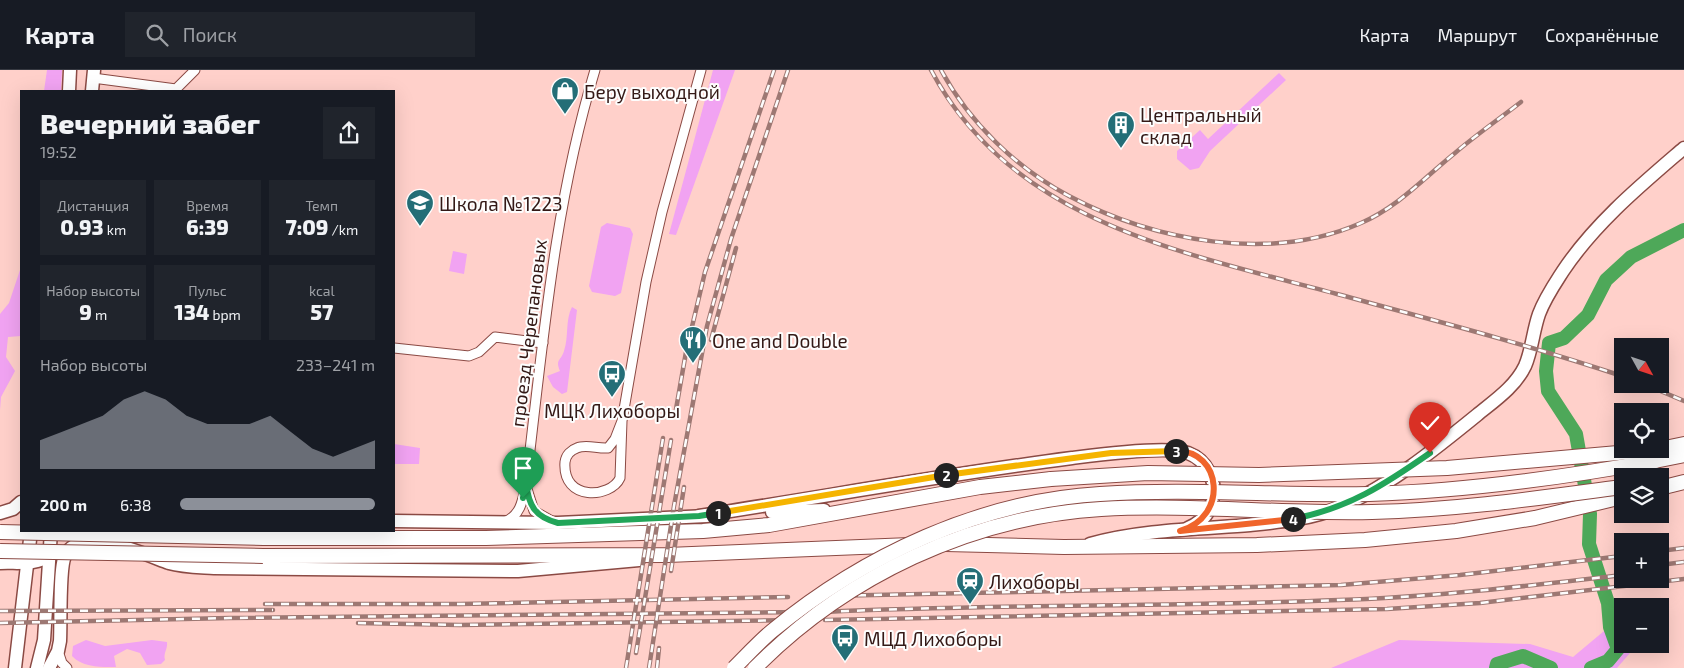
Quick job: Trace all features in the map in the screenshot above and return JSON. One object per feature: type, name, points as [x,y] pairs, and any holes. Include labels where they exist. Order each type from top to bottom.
[{"type":"main road","points":[[70,70],[70,90]]},
{"type":"main road","points":[[1080,547],[1106,540],[1279,522],[1339,508],[1381,487],[1430,453],[1513,384],[1524,367],[1538,316],[1547,296],[1564,269],[1587,239],[1619,205],[1684,148]]},
{"type":"main road","points":[[1669,448],[1684,444]]},
{"type":"main road","points":[[699,516],[990,468],[1111,453],[1181,451],[1194,456],[1205,465],[1212,477],[1214,491],[1212,505],[1204,517],[1194,526],[1180,531]]},
{"type":"main road","points":[[1669,453],[1684,455]]},
{"type":"main road","points":[[0,532],[264,538],[486,538],[651,533],[769,525],[859,510],[980,486],[1051,479],[1148,473],[1259,475],[1438,469],[1614,456]]},
{"type":"main road","points":[[734,668],[771,632],[830,587],[900,548],[962,522],[1023,505],[1108,494],[1177,491],[1370,494],[1509,483],[1628,458]]},
{"type":"main road","points":[[1669,479],[1684,476]]},
{"type":"main road","points":[[1669,486],[1684,482]]},
{"type":"main road","points":[[755,668],[780,643],[837,599],[907,559],[969,534],[1030,518],[1100,509],[1177,507],[1289,512],[1431,509],[1510,502],[1614,488]]},
{"type":"main road","points":[[0,551],[264,556],[668,555],[967,544],[1080,547],[1257,545],[1365,540],[1456,531],[1535,518],[1614,499]]},
{"type":"main road","points":[[0,513],[13,509],[20,503]]},
{"type":"main road","points":[[395,521],[558,523],[859,510]]},
{"type":"main road","points":[[15,668],[31,532]]},
{"type":"main road","points":[[37,668],[44,640],[52,532]]},
{"type":"main road","points":[[49,668],[58,651],[62,571],[68,552],[80,544],[89,542],[116,544],[170,563],[234,569],[518,572],[613,564],[668,555]]},
{"type":"main road","points":[[0,563],[28,563],[45,559],[50,555]]},
{"type":"street","points":[[93,80],[176,89],[195,70]]},
{"type":"street","name":"проезд Черепановых","points":[[502,522],[511,520],[518,511],[526,484],[560,210],[577,131],[595,70]]},
{"type":"street","points":[[622,421],[615,439],[608,448],[578,447],[570,452],[566,458],[564,473],[568,483],[574,489],[584,491],[606,490],[618,484],[622,459],[622,421],[646,282],[664,205],[701,70]]},
{"type":"street","points":[[395,348],[469,356],[483,349],[495,337],[543,343]]},
{"type":"street","name":"проезд Черепановых","points":[[526,484],[528,498],[534,511],[546,520],[558,523]]},
{"type":"street","points":[[52,532],[62,571]]},
{"type":"street","points":[[58,651],[62,663],[67,668]]},
{"type":"shaded area","points":[[47,70],[62,70],[61,90],[44,90]]},
{"type":"shaded area","points":[[713,70],[735,70],[676,235],[669,234]]},
{"type":"shaded area","points":[[1279,73],[1286,80],[1210,151],[1199,168],[1190,170],[1177,159],[1177,151],[1200,130],[1208,139]]},
{"type":"shaded area","points":[[607,223],[630,228],[633,234],[621,293],[615,296],[592,292],[589,286],[601,227]]},
{"type":"shaded area","points":[[453,251],[467,254],[464,274],[449,271]]},
{"type":"shaded area","points":[[20,270],[20,336],[8,337],[6,357],[15,371],[1,397],[0,410],[0,314],[9,303]]},
{"type":"shaded area","points":[[572,307],[577,310],[567,392],[562,394],[553,387],[547,376],[560,371],[558,362],[563,354],[568,317]]},
{"type":"shaded area","points":[[395,444],[420,448],[419,464],[395,464]]},
{"type":"shaded area","points":[[1604,631],[1614,633],[1614,653],[1630,653],[1617,668],[1331,668],[1399,640],[1530,644],[1573,657]]},
{"type":"shaded area","points":[[86,640],[105,646],[152,640],[167,642],[165,660],[161,664],[147,665],[140,653],[127,649],[114,656],[116,667],[87,665],[72,656],[73,646]]},
{"type":"waterway","points":[[1591,668],[1608,661],[1618,649],[1610,627],[1608,603],[1589,544],[1590,514],[1576,434],[1548,391],[1546,371],[1549,343],[1564,338],[1588,315],[1606,280],[1631,257],[1684,230]]},
{"type":"waterway","points":[[1496,668],[1497,664],[1523,656],[1551,668]]},
{"type":"railway","points":[[675,415],[686,352],[705,272],[774,70]]},
{"type":"railway","points":[[649,668],[674,506],[707,326],[731,239],[788,70]]},
{"type":"railway","points":[[931,70],[965,122],[1007,164],[1055,197],[1107,224],[1163,245],[1221,263],[1481,333],[1614,373]]},
{"type":"railway","points":[[941,70],[965,108],[980,125],[1013,158],[1049,185],[1102,212],[1138,225],[1175,235],[1251,244],[1289,242],[1326,235],[1361,223],[1399,200],[1463,146],[1521,102]]},
{"type":"railway","points":[[711,340],[736,248]]},
{"type":"railway","points":[[1665,393],[1684,401]]},
{"type":"railway","points":[[626,668],[663,438]]},
{"type":"railway","points":[[636,653],[671,440]]},
{"type":"railway","points":[[671,571],[684,487]]},
{"type":"railway","points":[[1669,550],[1684,548]]},
{"type":"railway","points":[[826,596],[1341,585],[1460,575],[1614,557]]},
{"type":"railway","points":[[1669,564],[1684,562]]},
{"type":"railway","points":[[825,612],[1375,599],[1614,576]]},
{"type":"railway","points":[[825,620],[1387,609],[1480,603],[1684,579]]},
{"type":"railway","points":[[265,604],[460,604],[788,597]]},
{"type":"railway","points":[[0,611],[273,610]]},
{"type":"railway","points":[[0,623],[230,618],[801,612]]},
{"type":"railway","points":[[358,623],[460,625],[801,620]]},
{"type":"railway","points":[[657,668],[659,648]]},
{"type":"place","name":"Беру выходной","points":[[565,115]]},
{"type":"place","name":"Центральный склад","points":[[1121,149]]},
{"type":"place","name":"Школа №1223","points":[[420,227]]},
{"type":"place","name":"One and Double","points":[[693,364]]},
{"type":"place","name":"МЦК Лихоборы","points":[[612,398]]},
{"type":"place","name":"Лихоборы","points":[[970,605]]},
{"type":"place","name":"МЦД Лихоборы","points":[[845,662]]},
{"type":"route","points":[[523,498],[526,484],[528,498],[534,511],[546,520],[558,523],[699,516],[990,468],[1111,453],[1181,451],[1194,456],[1205,465],[1214,484],[1214,498],[1209,511],[1200,522],[1180,531],[1279,522],[1339,508],[1381,487],[1430,453]]}]
